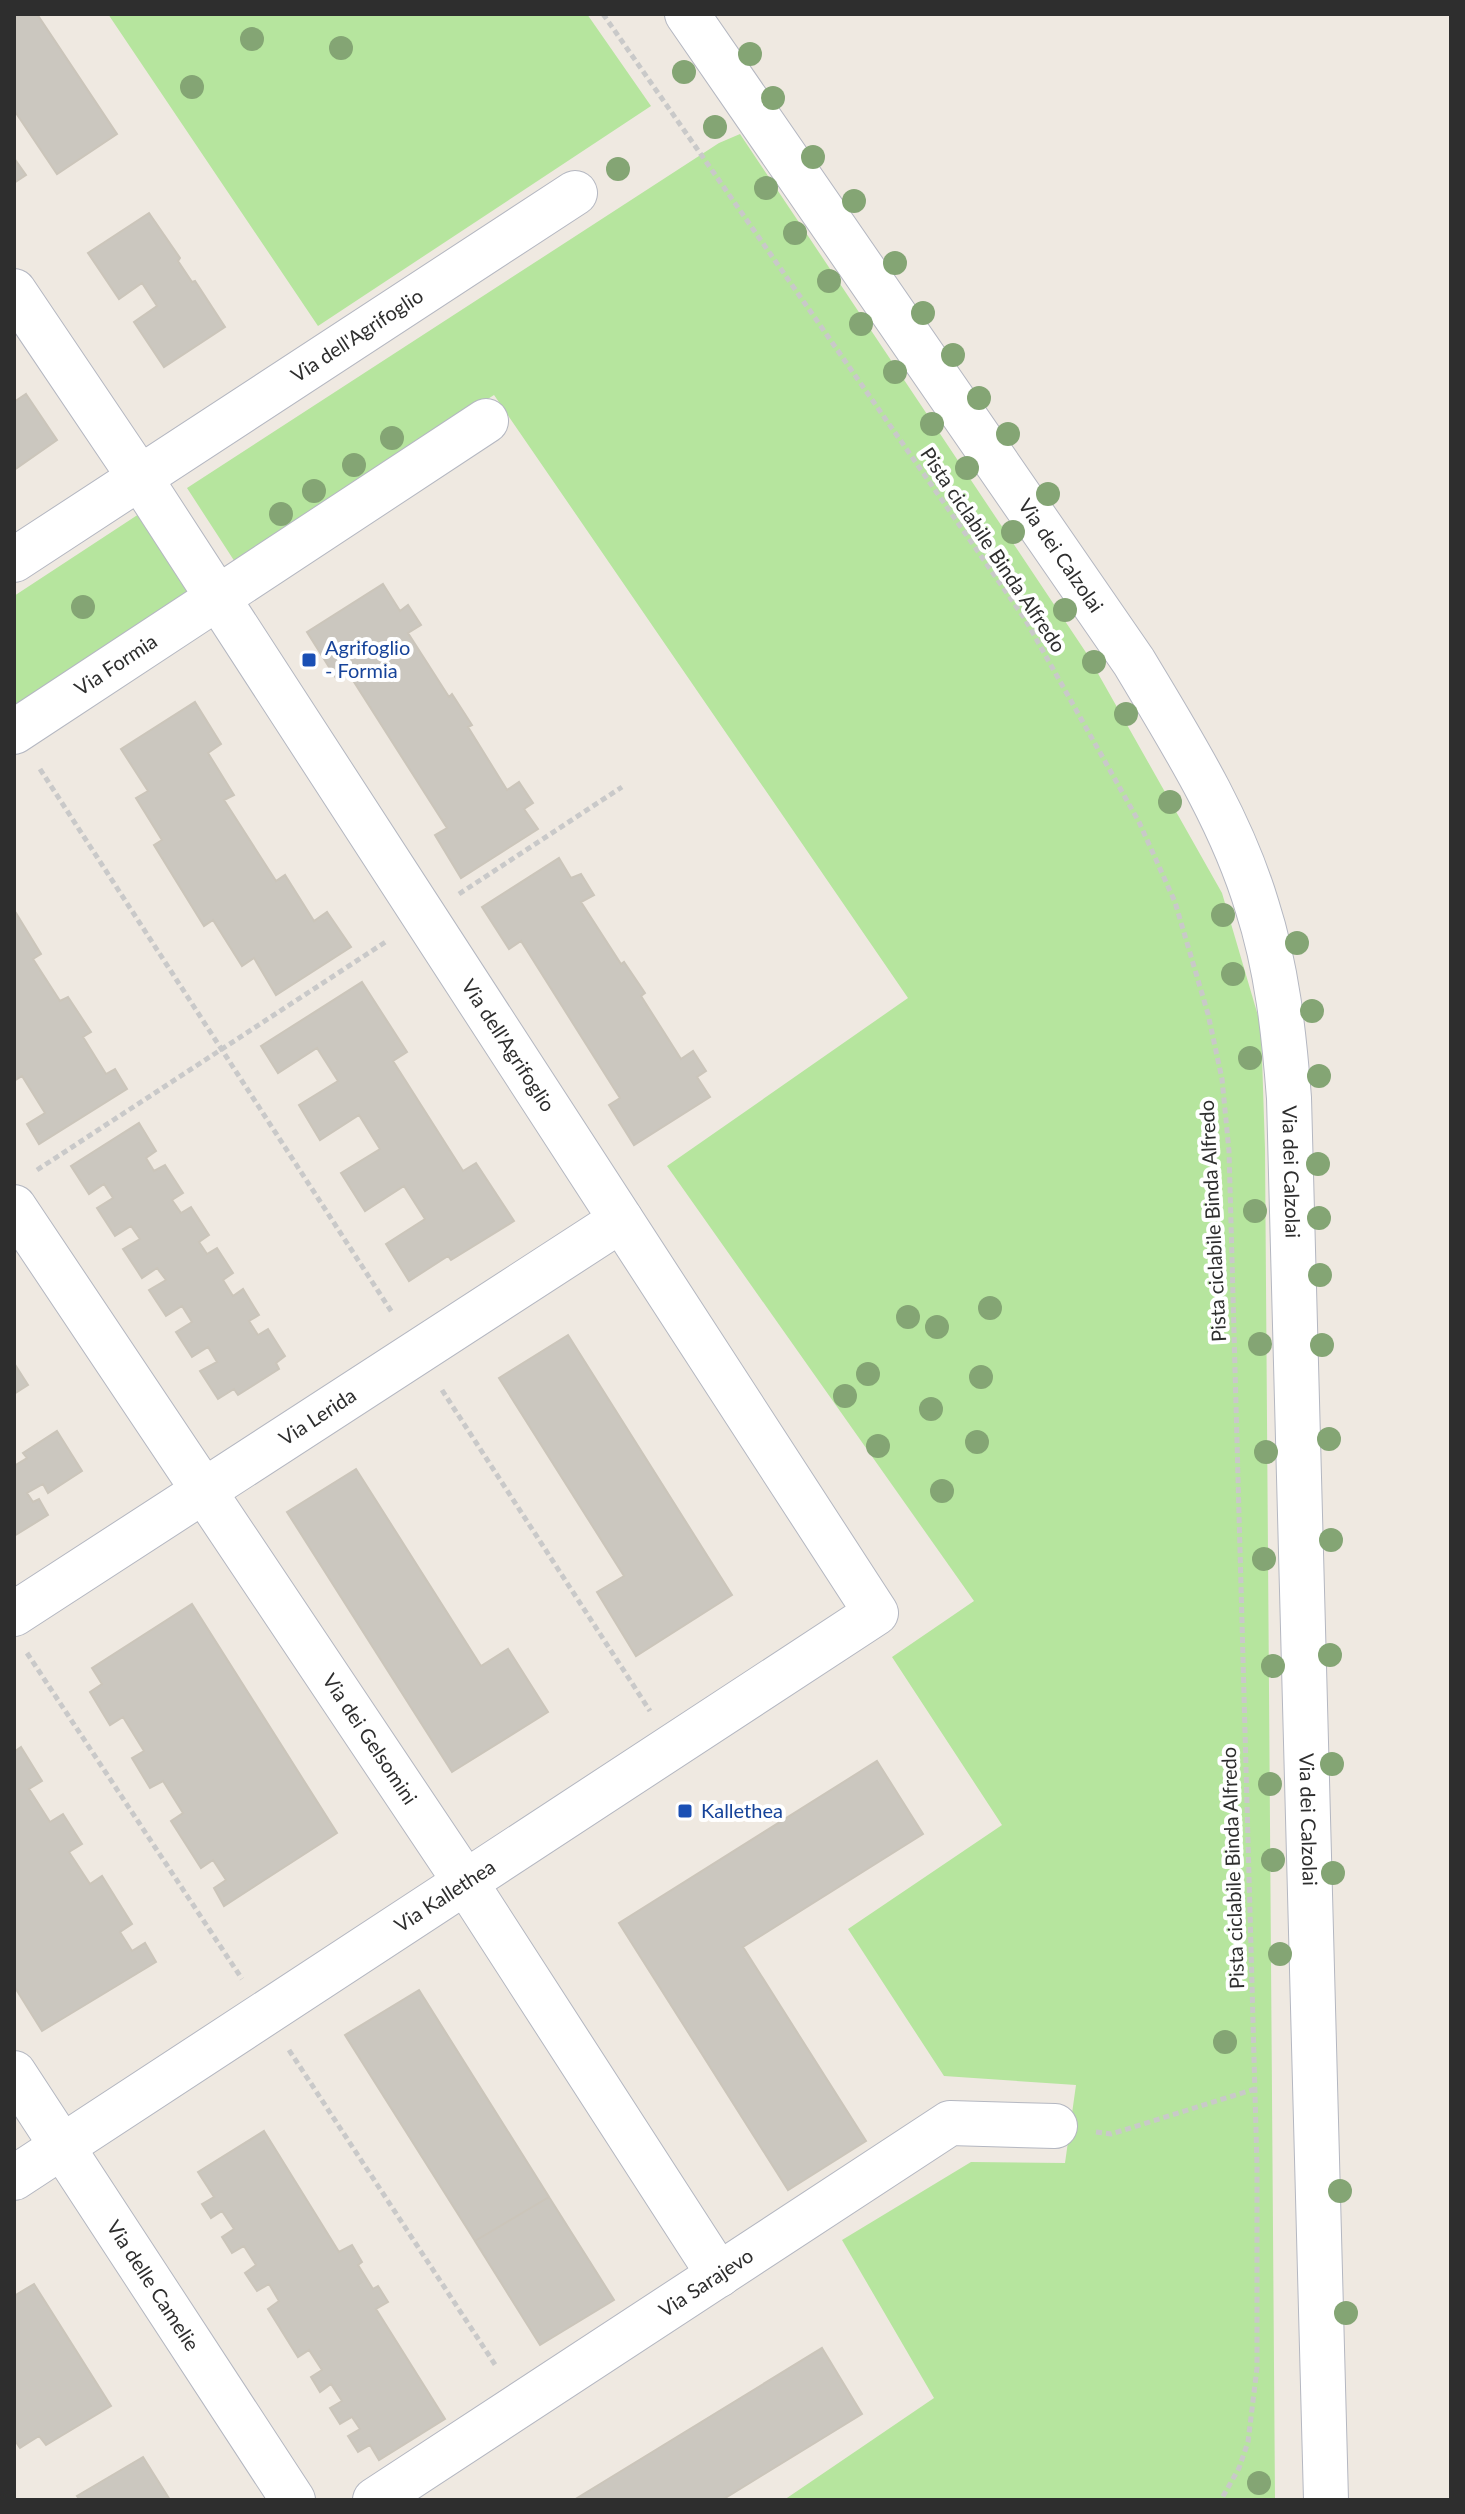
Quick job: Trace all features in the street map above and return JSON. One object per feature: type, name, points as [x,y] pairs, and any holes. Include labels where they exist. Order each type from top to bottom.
[{"type":"street","name":"Via dei Calzolai","points":[[687,14],[1134,662],[1185,747],[1238,853],[1258,906],[1284,1030],[1289,1098],[1326,2500]]},
{"type":"street","name":"Via dell'Agrifoglio","points":[[140,478],[575,193]]},
{"type":"street","name":"Via dell'Agrifoglio","points":[[14,291],[140,478],[876,1613]]},
{"type":"street","name":"Via Formia","points":[[15,732],[486,421]]},
{"type":"street","points":[[14,560],[140,478]]},
{"type":"street","name":"Via dei Gelsomini","points":[[20,1192],[204,1491],[466,1883],[719,2275]]},
{"type":"street","name":"Via Lerida","points":[[14,1614],[621,1220]]},
{"type":"street","name":"Via Kallethea","points":[[14,2178],[876,1613]]},
{"type":"street","name":"Via delle Camelie","points":[[14,2073],[293,2500]]},
{"type":"street","name":"Via Sarajevo","points":[[375,2500],[950,2123],[1055,2126]]},
{"type":"path","name":"Pista ciclabile Binda Alfredo","points":[[603,14],[1025,619],[1139,822],[1175,902],[1213,1040],[1222,1079],[1229,1151],[1255,2089],[1257,2368],[1248,2442],[1239,2468],[1221,2500]]},
{"type":"path","points":[[15,732],[673,1746]]},
{"type":"path","points":[[20,1192],[221,1049],[622,787]]},
{"type":"path","points":[[1055,2126],[1111,2134],[1255,2089]]},
{"type":"green space","points":[[108,14],[587,14],[651,106],[318,326]]},
{"type":"green space","points":[[740,134],[1087,654],[1222,893],[1261,1026],[1265,1149],[1275,2500],[784,2500],[934,2398],[842,2240],[971,2162],[1065,2163],[1076,2085],[944,2076],[848,1929],[1002,1825],[892,1657],[974,1601],[667,1166],[908,998],[494,395],[235,562],[187,488],[719,143]]},
{"type":"green space","points":[[139,514],[189,590],[14,706],[14,596]]},
{"type":"building","points":[[14,14],[37,14],[117,134],[57,174],[14,110]]},
{"type":"building","points":[[14,158],[26,175],[14,183]]},
{"type":"building","points":[[149,213],[180,258],[178,261],[192,282],[195,281],[225,327],[164,367],[134,322],[157,306],[142,283],[119,299],[88,253]]},
{"type":"building","points":[[26,394],[57,440],[14,470],[14,402]]},
{"type":"building","points":[[383,584],[400,611],[408,605],[421,625],[408,633],[449,697],[452,694],[472,725],[468,727],[507,790],[519,782],[533,803],[524,809],[538,829],[461,878],[435,835],[447,828],[347,671],[336,678],[307,632]]},
{"type":"building","points":[[195,702],[221,744],[208,753],[234,795],[224,800],[276,881],[285,875],[314,921],[327,912],[351,947],[276,995],[254,958],[242,966],[213,920],[204,926],[154,845],[162,840],[136,798],[148,791],[121,749]]},
{"type":"building","points":[[559,858],[571,878],[581,874],[594,895],[581,902],[621,964],[624,962],[645,993],[641,996],[681,1059],[693,1051],[706,1071],[697,1077],[710,1097],[634,1145],[609,1105],[620,1098],[521,941],[509,949],[482,907]]},
{"type":"building","points":[[16,913],[41,954],[33,959],[60,1001],[68,997],[91,1032],[83,1037],[106,1074],[115,1069],[127,1089],[39,1144],[27,1124],[45,1113],[22,1076],[14,1081]]},
{"type":"building","points":[[362,982],[407,1052],[393,1061],[463,1171],[476,1163],[514,1221],[451,1260],[448,1256],[409,1281],[386,1244],[425,1219],[404,1186],[365,1211],[341,1173],[380,1149],[359,1115],[320,1140],[299,1105],[338,1081],[317,1048],[278,1073],[261,1046]]},
{"type":"building","points":[[139,1123],[156,1151],[146,1158],[154,1171],[165,1165],[183,1193],[172,1200],[181,1213],[191,1207],[209,1235],[199,1242],[207,1254],[217,1248],[233,1273],[223,1280],[233,1296],[243,1289],[259,1315],[249,1321],[258,1335],[268,1329],[285,1356],[276,1363],[279,1369],[238,1395],[234,1389],[218,1399],[200,1371],[217,1362],[208,1347],[192,1357],[176,1332],[192,1322],[182,1306],[166,1316],[149,1290],[166,1280],[157,1268],[142,1278],[123,1249],[140,1239],[131,1226],[115,1236],[97,1208],[113,1198],[104,1184],[89,1194],[71,1166]]},
{"type":"building","points":[[568,1335],[732,1595],[636,1656],[597,1592],[624,1576],[499,1378]]},
{"type":"building","points":[[14,1363],[28,1385],[14,1394]]},
{"type":"building","points":[[57,1431],[82,1471],[48,1493],[43,1484],[27,1493],[33,1502],[39,1499],[48,1515],[14,1536],[14,1466],[27,1458],[23,1453]]},
{"type":"building","points":[[356,1469],[481,1666],[508,1649],[548,1712],[452,1772],[287,1512]]},
{"type":"building","points":[[192,1604],[337,1833],[224,1906],[214,1888],[226,1880],[213,1860],[201,1868],[171,1821],[183,1813],[163,1781],[150,1788],[132,1758],[144,1751],[123,1717],[110,1725],[90,1692],[102,1684],[92,1668]]},
{"type":"building","points":[[21,1747],[42,1781],[29,1789],[50,1822],[63,1814],[82,1844],[69,1852],[90,1884],[102,1876],[132,1924],[120,1932],[132,1951],[145,1943],[156,1962],[42,2031],[14,1986],[14,1752]]},
{"type":"building","points":[[877,1761],[923,1834],[743,1947],[866,2141],[788,2190],[619,1923]]},
{"type":"building","points":[[419,1990],[549,2197],[475,2241],[345,2035]]},
{"type":"building","points":[[264,2131],[339,2252],[352,2245],[362,2262],[358,2265],[373,2289],[378,2286],[388,2302],[376,2309],[445,2419],[379,2460],[370,2445],[358,2452],[348,2436],[360,2429],[352,2417],[340,2424],[330,2408],[342,2401],[331,2384],[320,2392],[311,2377],[322,2370],[309,2350],[298,2357],[268,2309],[279,2301],[269,2284],[257,2291],[245,2273],[256,2265],[244,2246],[232,2253],[222,2237],[234,2229],[222,2211],[211,2218],[202,2204],[214,2197],[198,2172]]},
{"type":"building","points":[[549,2197],[614,2300],[540,2345],[475,2241]]},
{"type":"building","points":[[34,2284],[111,2406],[46,2445],[39,2436],[20,2448],[14,2439],[14,2296]]},
{"type":"building","points":[[822,2348],[862,2414],[722,2500],[574,2500]]},
{"type":"building","points":[[143,2457],[170,2500],[80,2500],[77,2496]]},
{"type":"place","name":"Agrifoglio - Formia","points":[[309,660]]},
{"type":"place","name":"Kallethea","points":[[685,1811]]}]
